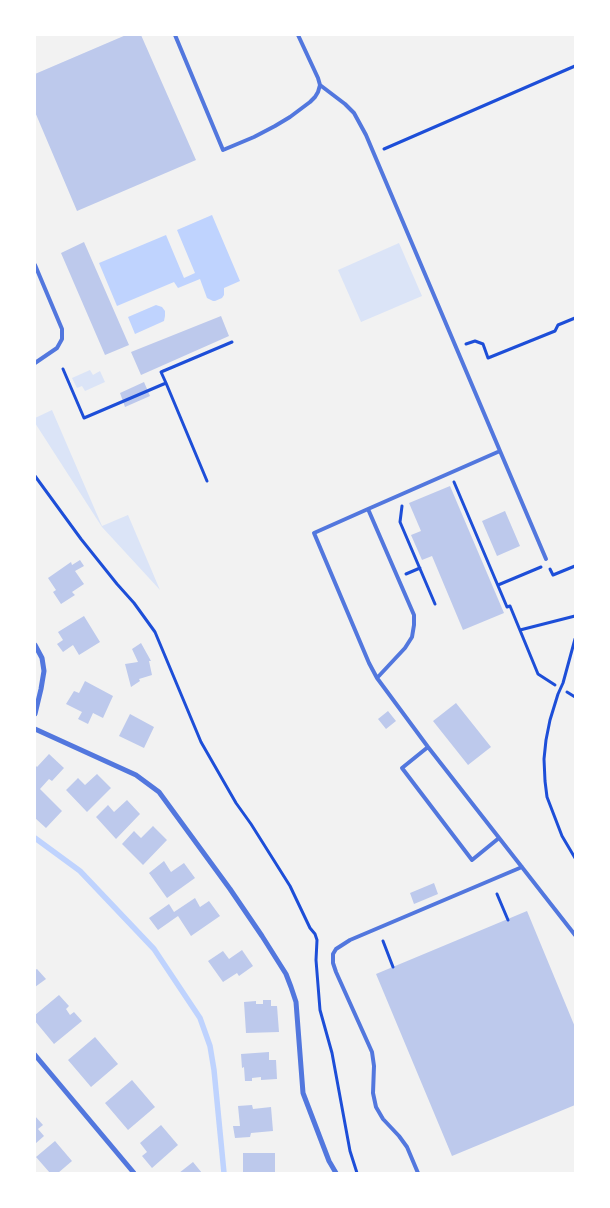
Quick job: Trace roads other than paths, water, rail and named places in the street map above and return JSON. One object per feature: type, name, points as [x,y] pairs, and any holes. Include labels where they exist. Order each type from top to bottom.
[{"type":"street","points":[[35,645],[42,658],[44,671],[35,714]]},
{"type":"street","points":[[35,729],[136,775],[159,792],[262,936],[286,974],[296,1002],[303,1094],[336,1173]]},
{"type":"street","points":[[35,1055],[134,1173]]},
{"type":"lane","points":[[175,35],[224,150],[254,137],[290,117],[316,97],[320,85],[318,78],[298,35]]},
{"type":"lane","points":[[320,85],[345,104],[354,114],[366,135],[546,559]]},
{"type":"lane","points":[[35,265],[62,329],[62,339],[57,348],[35,363]]},
{"type":"lane","points":[[500,451],[314,532],[361,645],[377,678],[428,747],[575,935]]},
{"type":"lane","points":[[368,509],[414,615],[412,637],[405,648],[377,678]]},
{"type":"lane","points":[[428,747],[402,768],[472,860],[499,838]]},
{"type":"lane","points":[[418,1173],[407,1147],[376,1108],[373,1094],[374,1066],[372,1052],[336,972],[333,954],[336,949],[350,940],[522,867]]},
{"type":"water","points":[[212,215],[240,281],[224,288],[222,298],[215,301],[207,298],[200,279],[178,288],[174,282],[117,306],[99,263],[166,235],[184,278],[195,273],[177,230]]},
{"type":"water","points":[[156,305],[162,307],[165,311],[164,321],[135,334],[128,317]]},
{"type":"waterway","points":[[35,838],[80,871],[154,949],[200,1018],[210,1046],[214,1070],[224,1173]]}]
